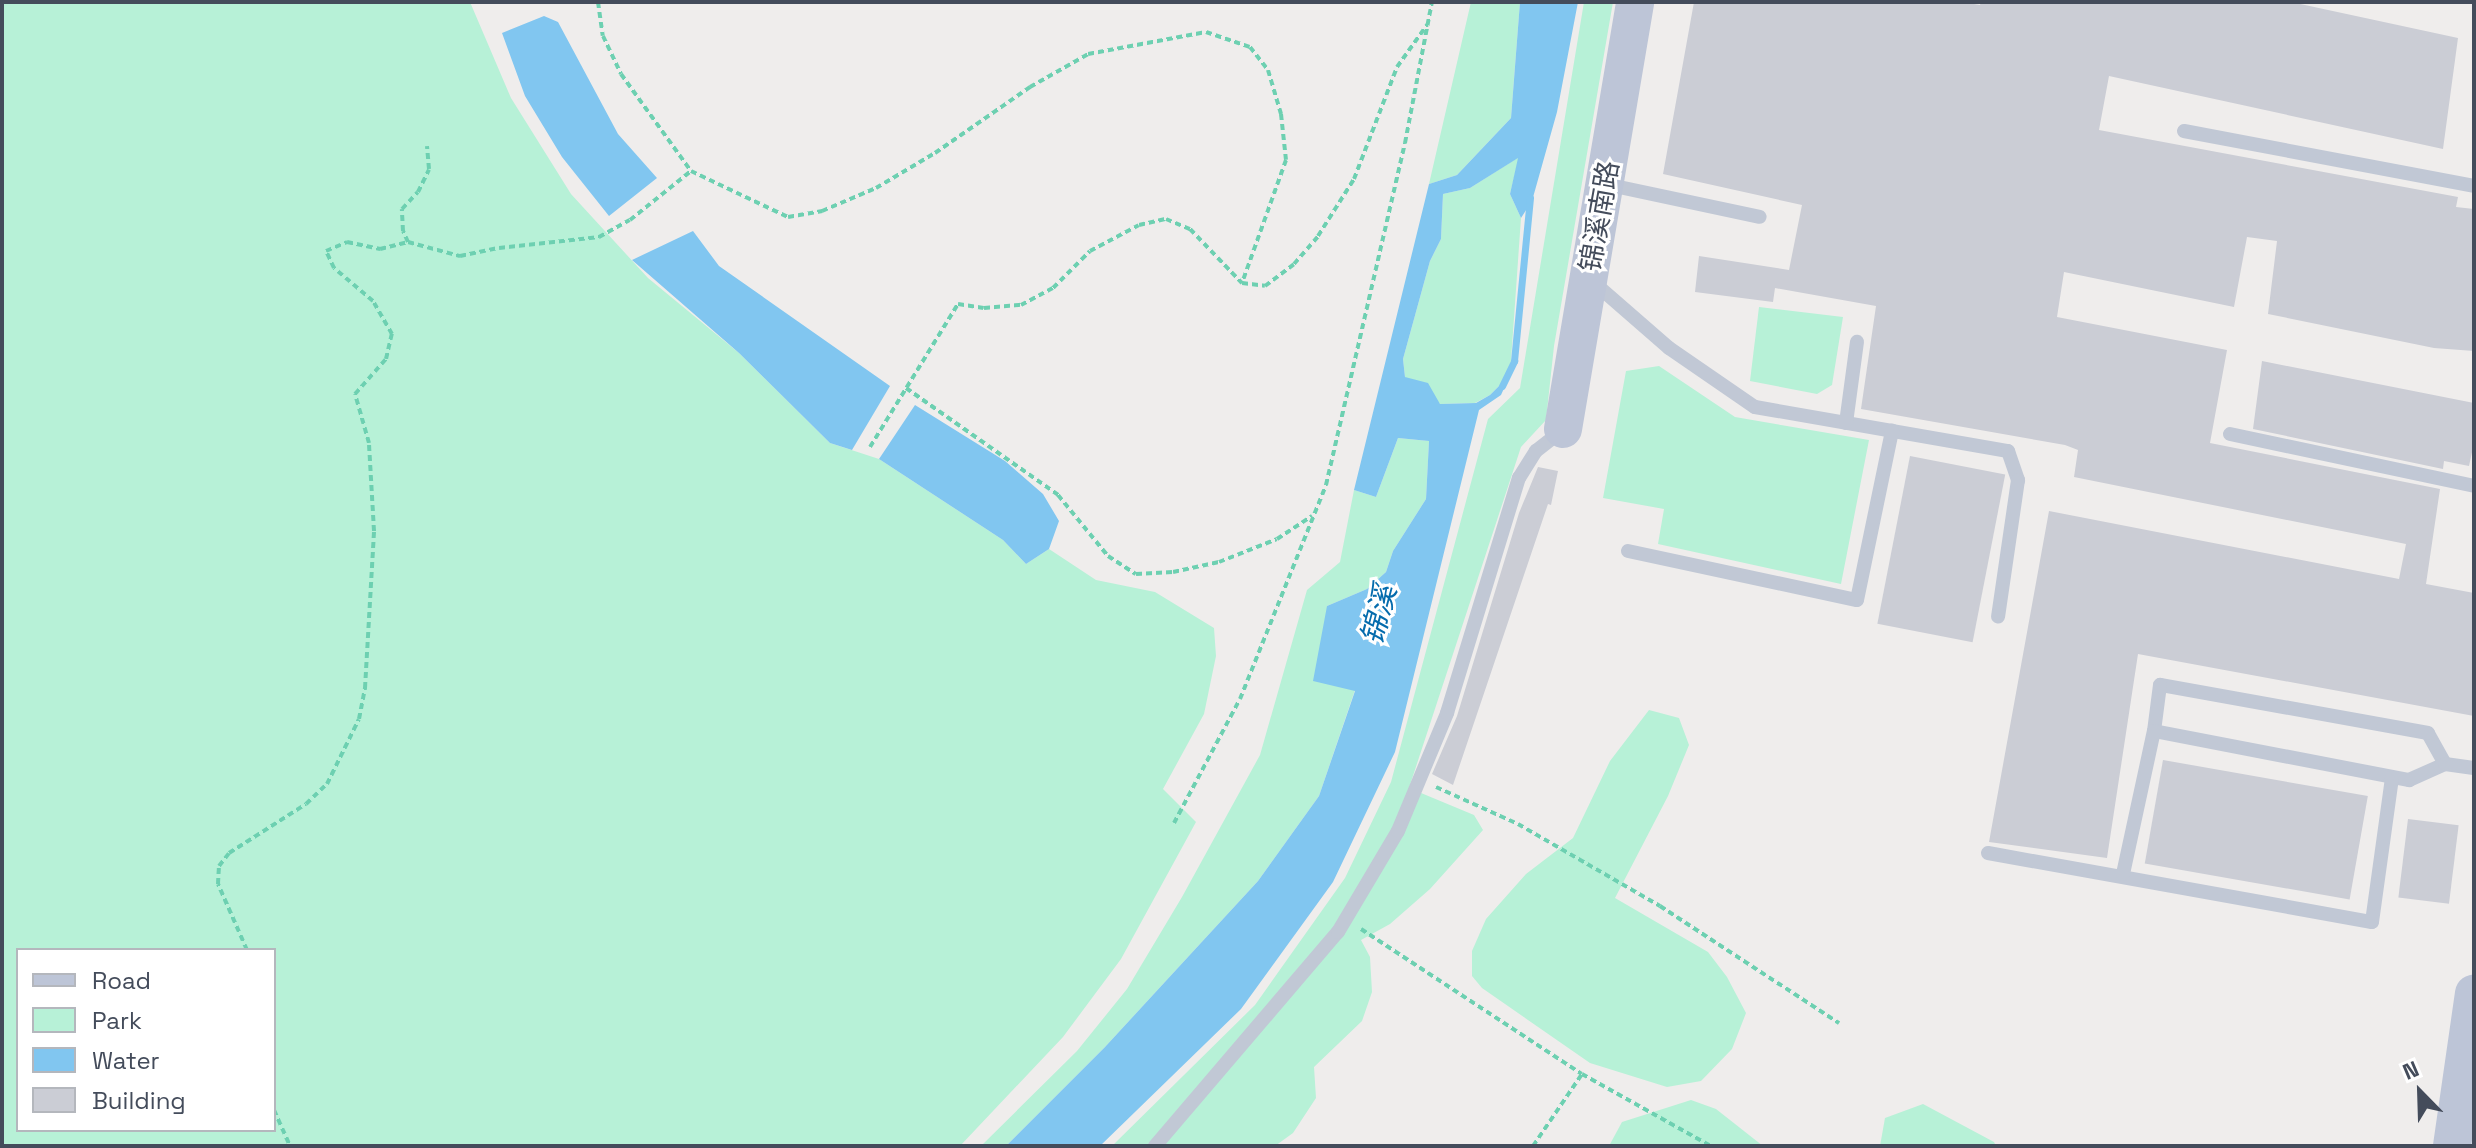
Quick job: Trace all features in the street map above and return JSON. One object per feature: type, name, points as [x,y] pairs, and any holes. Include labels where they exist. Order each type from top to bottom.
[{"type":"street","name":"锦溪南路","points":[[1563,429],[1635,2]]},
{"type":"street","points":[[2452,1146],[2474,994]]},
{"type":"lane","points":[[2184,131],[2474,186]]},
{"type":"lane","points":[[1604,184],[1760,217]]},
{"type":"lane","points":[[1589,278],[1669,348],[1755,407],[2008,451],[2018,480],[1998,617]]},
{"type":"lane","points":[[1846,423],[1857,342]]},
{"type":"lane","points":[[1155,1146],[1345,919],[1398,831],[1447,713],[1519,478],[1536,451],[1563,429]]},
{"type":"lane","points":[[1628,551],[1857,600],[1892,431]]},
{"type":"lane","points":[[2230,434],[2474,486]]},
{"type":"lane","points":[[2123,874],[2154,731],[2160,685],[2428,733],[2445,764]]},
{"type":"lane","points":[[2154,731],[2409,780],[2445,764],[2474,768]]},
{"type":"lane","points":[[1988,853],[2123,874],[2372,922],[2392,777]]},
{"type":"path","points":[[598,2],[603,36],[621,74],[691,171],[788,217],[822,211],[876,188],[935,153],[1030,87],[1088,54],[1206,32],[1250,47],[1268,70],[1281,114],[1286,160],[1242,283]]},
{"type":"path","points":[[1174,823],[1240,699],[1326,485],[1405,143],[1432,2]]},
{"type":"path","points":[[870,447],[958,304],[984,308],[1021,305],[1053,288],[1090,251],[1139,225],[1166,219],[1190,229],[1242,283],[1265,286],[1294,264],[1318,236],[1354,179],[1397,67],[1428,23]]},
{"type":"path","points":[[408,242],[403,231],[402,209],[418,192],[429,169],[427,146]]},
{"type":"path","points":[[246,948],[218,884],[219,866],[229,853],[306,804],[327,784],[359,719],[365,688],[374,531],[369,443],[355,394],[386,359],[392,334],[373,301],[334,268],[326,251],[347,242],[380,249],[408,242],[460,256],[599,237],[630,220],[691,171]]},
{"type":"path","points":[[906,388],[1058,495],[1108,556],[1136,574],[1173,572],[1219,562],[1277,539],[1313,516]]},
{"type":"path","points":[[1420,779],[1518,824],[1660,906],[1839,1023]]},
{"type":"path","points":[[1345,919],[1582,1074],[1711,1146]]},
{"type":"path","points":[[1533,1146],[1582,1074]]},
{"type":"path","points":[[276,1114],[290,1146]]},
{"type":"green space","points":[[2,2],[470,2],[511,98],[571,194],[648,278],[739,353],[830,443],[879,459],[1003,540],[1026,564],[1049,549],[1096,580],[1155,592],[1214,628],[1216,656],[1204,714],[1163,789],[1196,822],[1121,959],[1063,1037],[960,1146],[2,1146]]},
{"type":"green space","points":[[1471,2],[1520,2],[1511,118],[1457,175],[1429,184]]},
{"type":"green space","points":[[1584,2],[1613,2],[1554,346],[1546,420],[1521,447],[1409,788],[1474,815],[1483,830],[1430,889],[1390,924],[1361,940],[1370,957],[1372,992],[1362,1021],[1314,1067],[1316,1098],[1293,1133],[1275,1146],[1112,1146],[1255,1005],[1345,878],[1391,782],[1488,419],[1520,388]]},
{"type":"green space","points":[[1519,157],[1510,194],[1521,218],[1510,375],[1490,395],[1475,403],[1440,404],[1405,377],[1403,359],[1430,261],[1441,239],[1443,194],[1470,188]]},
{"type":"green space","points":[[1759,307],[1843,317],[1832,385],[1817,394],[1750,381]]},
{"type":"green space","points":[[1659,366],[1735,417],[1869,440],[1841,584],[1658,544],[1664,509],[1603,498],[1626,371]]},
{"type":"green space","points":[[1398,438],[1429,441],[1426,499],[1393,551],[1386,572],[1367,589],[1327,606],[1355,690],[1319,796],[1258,881],[1105,1047],[1006,1146],[981,1146],[1077,1051],[1127,989],[1182,897],[1260,755],[1307,590],[1340,562],[1354,490],[1376,497]]},
{"type":"green space","points":[[1649,710],[1679,718],[1689,745],[1668,796],[1615,898],[1708,952],[1727,977],[1746,1013],[1732,1049],[1701,1081],[1667,1087],[1590,1063],[1482,988],[1472,976],[1472,951],[1486,919],[1526,874],[1573,838],[1610,761]]},
{"type":"green space","points":[[1691,1100],[1716,1109],[1763,1146],[1609,1146],[1622,1122]]},
{"type":"green space","points":[[1923,1104],[1994,1142],[1996,1146],[1880,1146],[1885,1118]]},
{"type":"water","points":[[1520,2],[1578,2],[1557,112],[1532,201],[1521,218],[1510,194],[1518,158],[1470,188],[1443,194],[1441,239],[1430,261],[1403,359],[1405,377],[1428,383],[1440,404],[1476,403],[1490,395],[1510,375],[1501,395],[1479,410],[1395,752],[1333,882],[1241,1009],[1100,1146],[1006,1146],[1105,1047],[1258,881],[1319,796],[1355,691],[1313,681],[1327,606],[1367,589],[1386,572],[1393,551],[1426,499],[1429,441],[1398,438],[1376,497],[1354,490],[1429,184],[1457,175],[1511,118]]},
{"type":"water","points":[[544,16],[558,22],[618,134],[657,178],[609,216],[562,157],[525,96],[502,33]]},
{"type":"water","points":[[693,231],[719,266],[890,386],[852,450],[830,443],[739,353],[632,260]]},
{"type":"water","points":[[915,405],[1005,461],[1043,494],[1059,521],[1049,549],[1026,564],[1003,540],[879,459]]},
{"type":"building","points":[[1694,2],[1962,2],[1980,5],[1981,2],[2291,2],[2458,38],[2443,149],[2109,76],[2099,130],[2458,197],[2456,207],[2474,209],[2474,351],[2434,348],[2268,314],[2277,241],[2247,237],[2234,307],[2064,272],[2057,317],[2227,350],[2210,443],[2440,489],[2426,584],[2474,593],[2474,716],[2138,654],[2107,858],[1989,842],[2049,511],[2399,579],[2406,544],[2074,477],[2078,450],[2065,445],[1861,409],[1876,306],[1775,288],[1773,302],[1695,292],[1699,256],[1789,270],[1802,205],[1663,174]]},
{"type":"building","points":[[2262,361],[2474,403],[2474,443],[2469,466],[2444,461],[2443,469],[2253,429]]},
{"type":"building","points":[[1910,456],[2005,475],[1973,642],[1877,624]]},
{"type":"building","points":[[1538,467],[1558,471],[1551,505],[1548,504],[1453,785],[1432,774],[1457,716],[1519,513]]},
{"type":"building","points":[[2163,760],[2368,796],[2350,900],[2145,863]]},
{"type":"building","points":[[2408,819],[2459,825],[2449,904],[2398,897]]},
{"type":"waterway","name":"锦溪","points":[[1502,386],[1514,361],[1530,198]]}]
